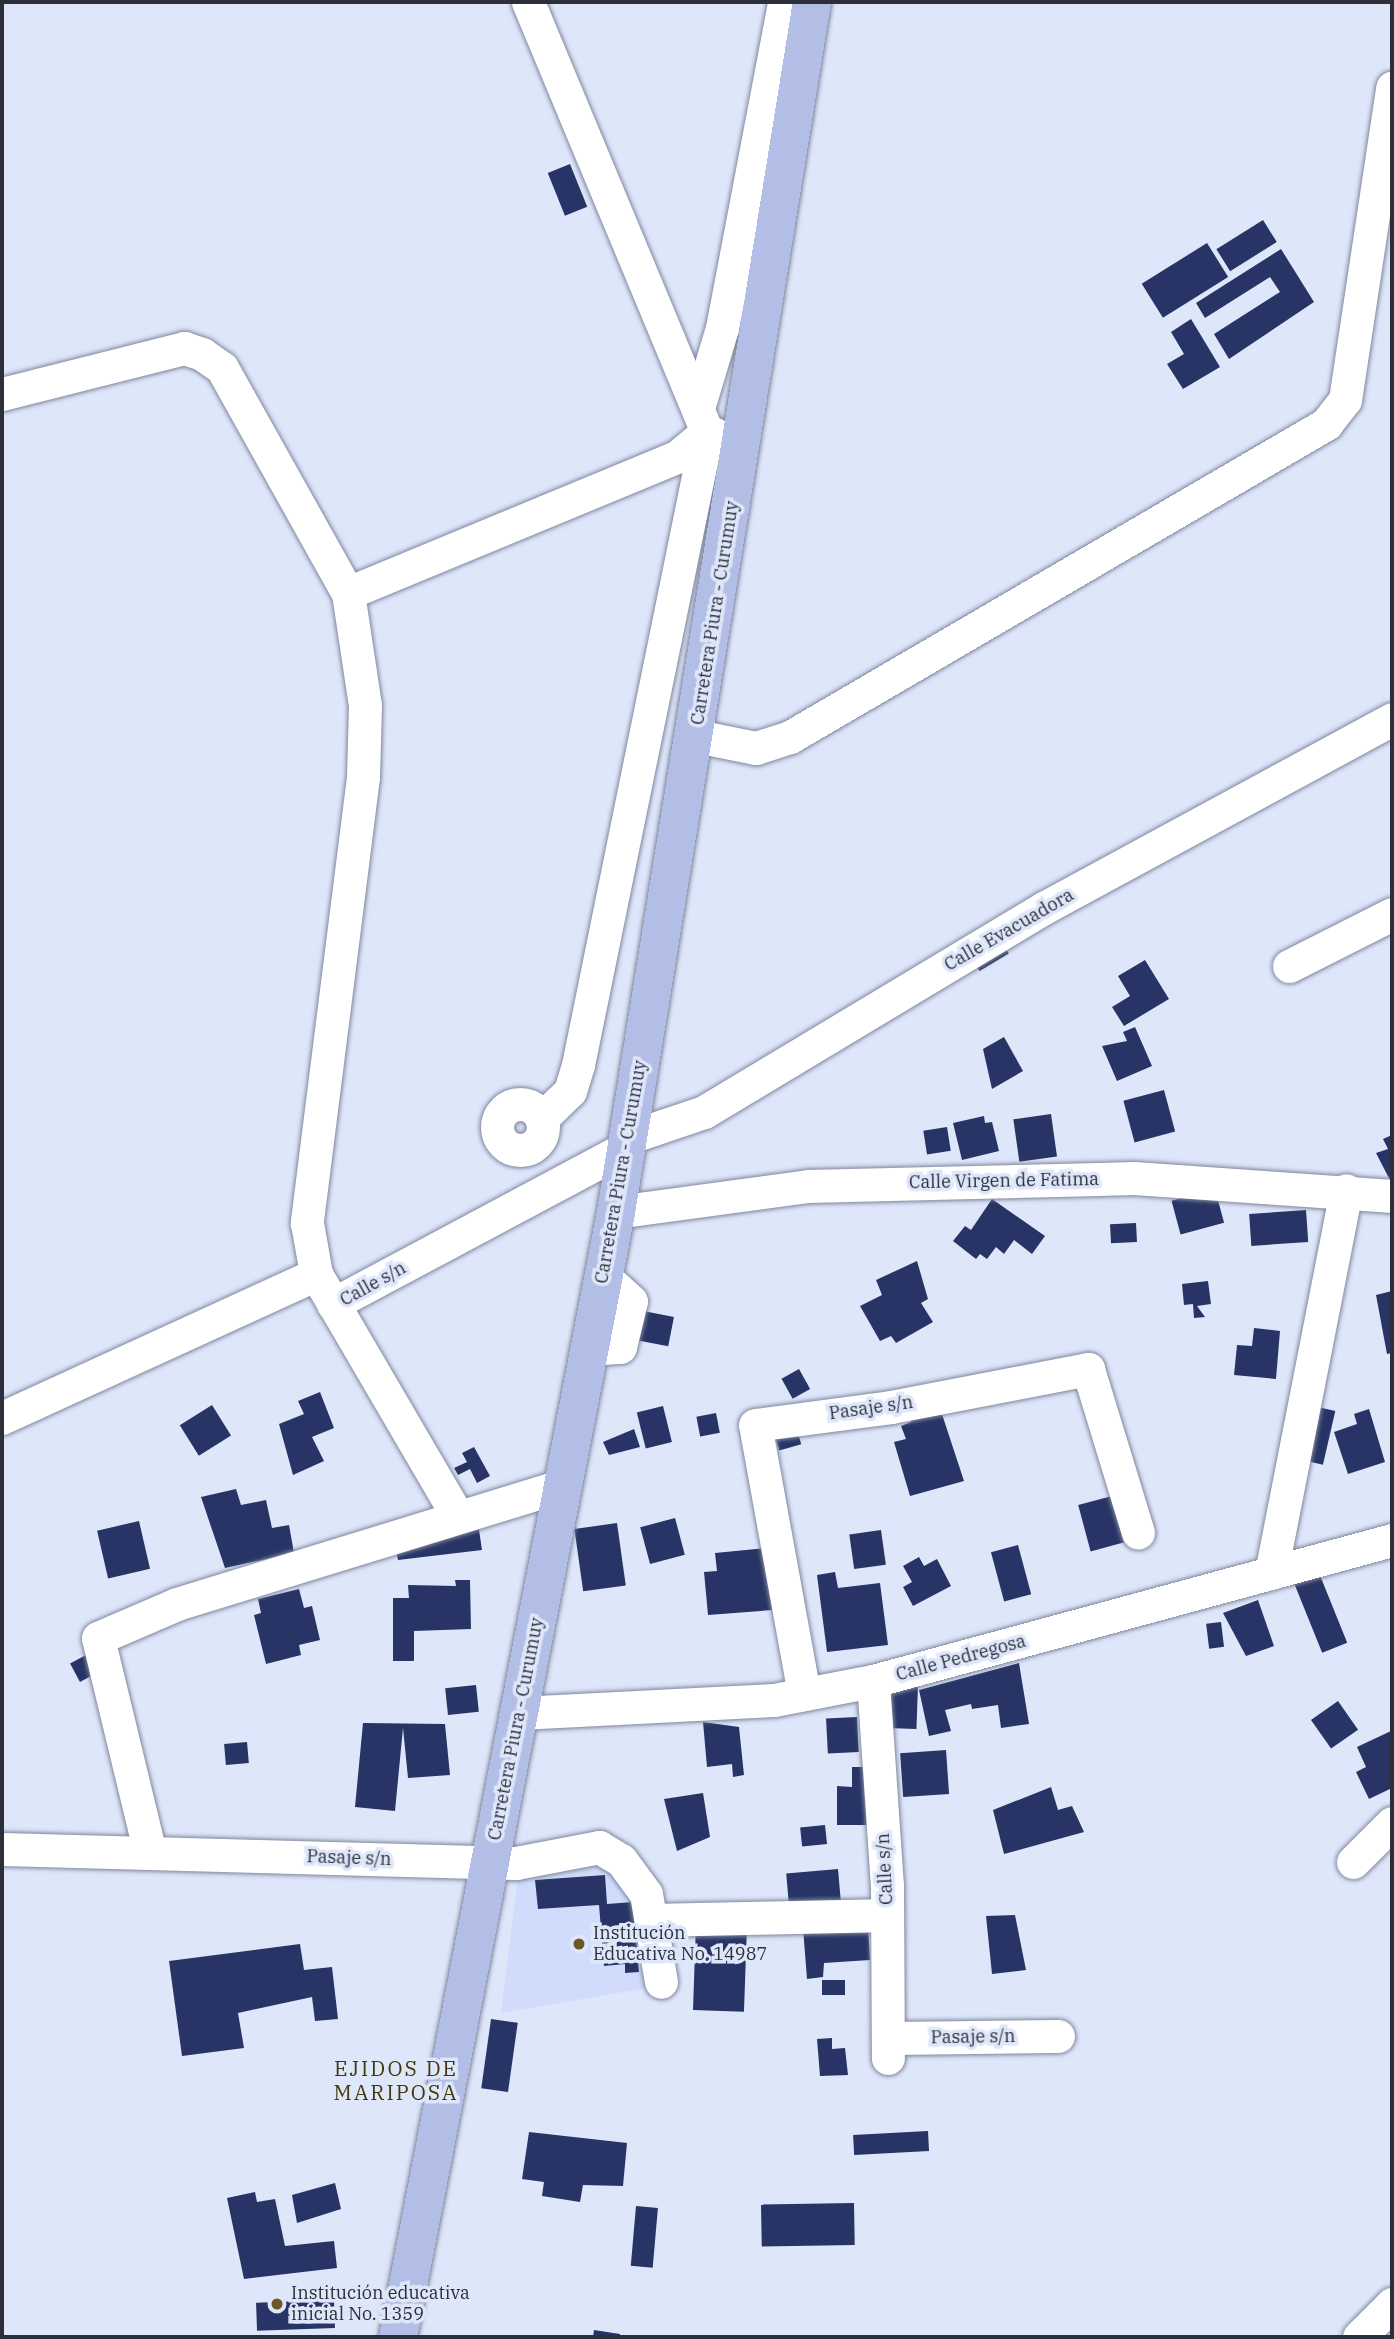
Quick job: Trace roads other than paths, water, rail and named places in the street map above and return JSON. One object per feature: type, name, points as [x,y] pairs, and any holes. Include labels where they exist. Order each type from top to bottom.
[{"type":"main road","name":"Carretera Piura - Curumuy","points":[[398,2337],[616,1212],[696,736],[716,425],[812,2]]},
{"type":"street","points":[[528,2],[716,425]]},
{"type":"street","points":[[541,1119],[570,1091],[578,1065],[716,425],[722,328],[785,2]]},
{"type":"street","points":[[696,736],[756,748],[790,737],[1326,424],[1345,400],[1392,88]]},
{"type":"street","points":[[2,394],[184,348],[202,354],[222,368],[348,593],[365,705],[363,777],[307,1223],[316,1274],[333,1304]]},
{"type":"street","points":[[348,593],[677,457],[716,425]]},
{"type":"street","name":"Calle Evacuadora","points":[[626,1143],[704,1112],[1044,908],[1392,719]]},
{"type":"street","points":[[1289,965],[1392,914]]},
{"type":"street","name":"Calle s/n","points":[[456,1514],[333,1304],[626,1143]]},
{"type":"street","name":"Calle Virgen de Fatima","points":[[616,1212],[808,1186],[1134,1178],[1346,1190],[1392,1196]]},
{"type":"street","points":[[1271,1573],[1346,1190]]},
{"type":"street","points":[[2,1418],[316,1274]]},
{"type":"street","name":"Pasaje s/n","points":[[804,1694],[755,1425],[1088,1369],[1138,1533]]},
{"type":"street","points":[[150,1853],[98,1638],[177,1604],[456,1514],[563,1485]]},
{"type":"street","name":"Calle Pedregosa","points":[[519,1713],[804,1694],[873,1681],[1392,1539]]},
{"type":"street","name":"Calle s/n","points":[[873,1681],[887,1916],[888,2048]]},
{"type":"street","points":[[1353,1862],[1392,1823]]},
{"type":"street","name":"Pasaje s/n","points":[[2,1849],[490,1862],[599,1847],[621,1860],[646,1894],[654,1920],[661,1982]]},
{"type":"street","points":[[654,1920],[887,1916]]},
{"type":"street","name":"Pasaje s/n","points":[[888,2048],[1058,2036]]},
{"type":"street","points":[[1359,2337],[1392,2304]]},
{"type":"place","name":"Institución Educativa No. 14987","points":[[579,1944]]},
{"type":"place","name":"Institución educativa inicial No. 1359","points":[[277,2304]]},
{"type":"district","name":"EJIDOS DE MARIPOSA","points":[[396,2080]]}]
